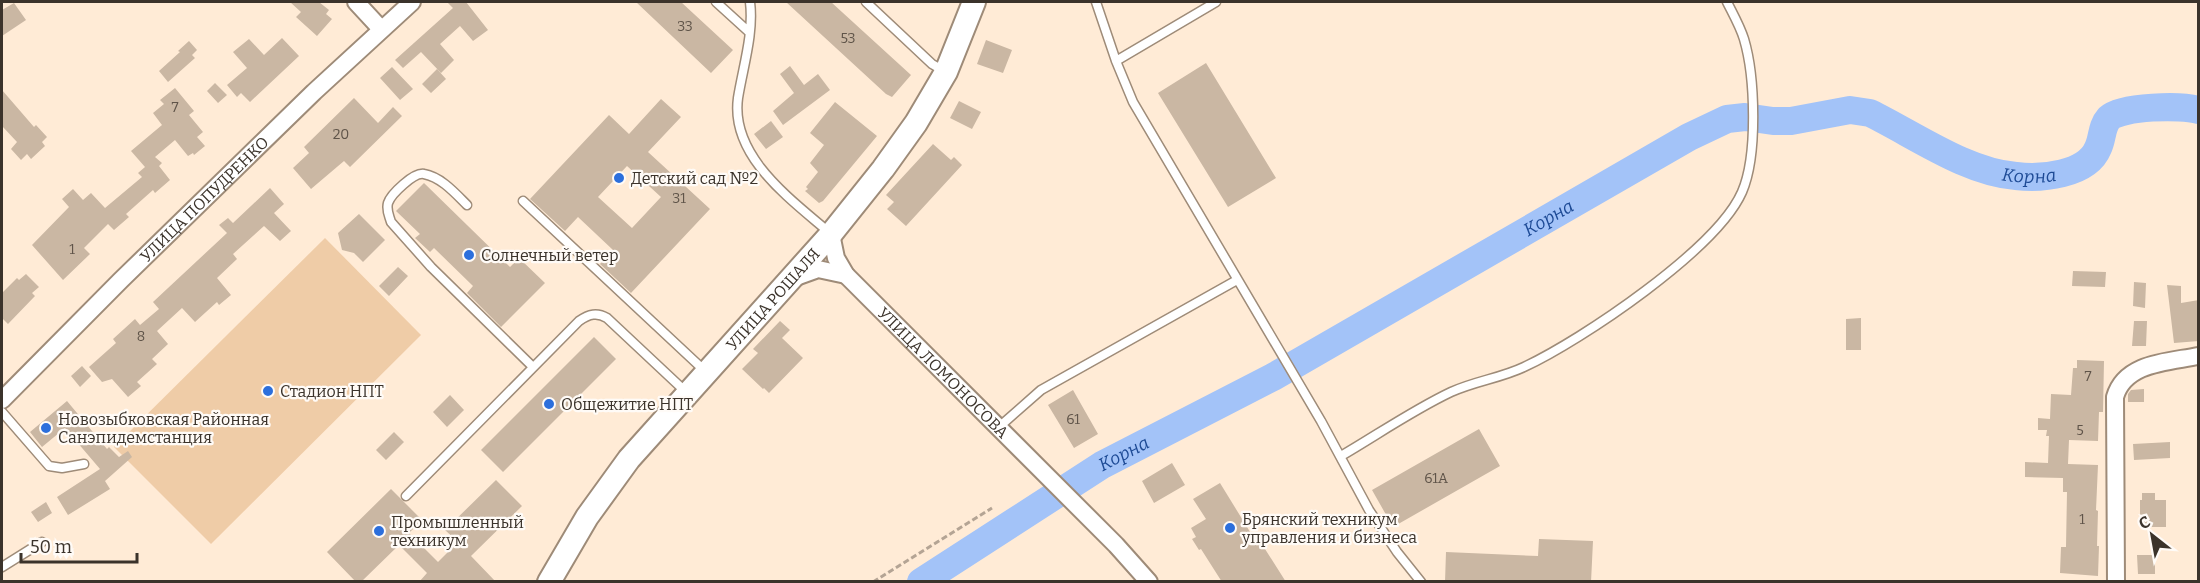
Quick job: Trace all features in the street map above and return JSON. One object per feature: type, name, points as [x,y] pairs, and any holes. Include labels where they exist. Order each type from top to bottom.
[{"type":"main road","name":"УЛИЦА РОШАЛЯ","points":[[549,582],[608,486],[651,433],[831,234],[899,146],[946,72],[974,2]]},
{"type":"street","points":[[356,2],[381,29]]},
{"type":"street","name":"УЛИЦА ПОПУДРЕНКО","points":[[2,400],[138,263],[381,29],[412,2]]},
{"type":"street","name":"УЛИЦА ЛОМОНОСОВА","points":[[831,234],[836,258],[846,275],[1041,469],[1149,582]]},
{"type":"street","points":[[787,281],[802,273],[818,269],[846,275]]},
{"type":"street","points":[[2116,582],[2115,397],[2122,381],[2141,369],[2199,356]]},
{"type":"lane","points":[[716,2],[749,32]]},
{"type":"lane","points":[[750,2],[749,32],[737,107],[746,144],[763,171],[831,234]]},
{"type":"lane","points":[[866,2],[932,63],[946,72]]},
{"type":"lane","points":[[1096,2],[1133,102],[1341,456],[1369,510],[1385,536],[1421,582]]},
{"type":"lane","points":[[1116,61],[1216,2]]},
{"type":"lane","points":[[1341,456],[1448,393],[1469,384],[1507,374],[1544,356],[1597,325],[1638,296],[1699,244],[1733,207],[1742,191],[1751,155],[1752,97],[1751,76],[1744,39],[1727,2]]},
{"type":"lane","points":[[467,204],[440,181],[424,174],[416,174],[390,199],[388,213],[391,222],[431,267],[533,367]]},
{"type":"lane","points":[[523,201],[706,372]]},
{"type":"lane","points":[[999,427],[1041,390],[1237,280]]},
{"type":"lane","points":[[406,496],[579,321],[594,314],[601,314],[608,318],[687,393]]},
{"type":"lane","points":[[2,412],[49,466],[62,468],[84,464]]},
{"type":"lane","points":[[2,567],[42,542]]},
{"type":"path","points":[[873,582],[992,508]]},
{"type":"shaded area","name":"Стадион НПТ","points":[[325,238],[421,335],[211,544],[114,447]]},
{"type":"building","points":[[290,2],[319,2],[329,10],[326,14],[332,19],[317,36],[296,17],[301,12]]},
{"type":"building","points":[[447,2],[466,2],[488,30],[473,41],[460,26],[440,44],[454,60],[441,73],[421,52],[403,68],[395,60],[453,8]]},
{"type":"building","points":[[636,2],[681,2],[733,50],[711,73]]},
{"type":"building","points":[[786,2],[831,2],[911,75],[892,97],[886,94]]},
{"type":"building","points":[[14,3],[26,20],[2,36],[2,10]]},
{"type":"building","points":[[282,38],[299,56],[250,102],[241,93],[237,97],[227,85],[247,68],[233,52],[249,39],[264,55]]},
{"type":"building","points":[[986,40],[1012,50],[1003,73],[977,64]]},
{"type":"building","points":[[189,41],[197,50],[192,55],[195,58],[168,82],[159,71]]},
{"type":"building","points":[[1206,63],[1276,178],[1228,207],[1158,93]]},
{"type":"building","points":[[790,66],[804,85],[818,74],[830,90],[783,125],[773,111],[794,93],[780,74]]},
{"type":"building","points":[[392,67],[413,89],[400,100],[380,78]]},
{"type":"building","points":[[437,69],[446,79],[431,93],[422,84]]},
{"type":"building","points":[[215,83],[227,95],[218,103],[207,91]]},
{"type":"building","points":[[175,88],[194,111],[189,115],[203,132],[197,137],[205,146],[194,155],[193,153],[188,156],[175,140],[155,157],[162,163],[159,166],[170,180],[155,193],[153,190],[126,214],[129,217],[114,230],[108,224],[84,248],[90,254],[63,280],[32,245],[69,207],[62,199],[73,189],[83,200],[91,193],[105,208],[142,177],[138,173],[145,167],[131,151],[162,125],[153,113],[164,104],[160,100]]},
{"type":"building","points":[[2,90],[34,127],[36,125],[47,137],[42,142],[45,146],[31,159],[27,154],[21,160],[11,149],[17,142],[2,126]]},
{"type":"building","points":[[354,98],[378,123],[393,107],[402,116],[350,167],[344,161],[311,189],[293,168],[309,153],[304,147]]},
{"type":"building","points":[[661,99],[681,117],[648,152],[710,209],[631,293],[600,264],[613,250],[578,217],[565,231],[530,199],[609,115],[629,134]],"holes":[[[627,166],[661,197],[632,228],[598,197]]]},
{"type":"building","points":[[959,101],[981,112],[972,129],[950,118]]},
{"type":"building","points":[[835,102],[877,136],[819,203],[805,191],[818,172],[810,163],[824,145],[810,133]]},
{"type":"building","points":[[771,121],[783,137],[766,149],[754,134]]},
{"type":"building","points":[[933,144],[951,160],[954,157],[962,165],[906,226],[887,209],[894,202],[886,195]]},
{"type":"building","name":"Солнечный ветер","points":[[424,183],[510,267],[519,258],[545,283],[501,327],[467,293],[473,286],[434,248],[430,252],[415,238],[420,234],[396,211]]},
{"type":"building","points":[[270,188],[284,204],[274,213],[291,231],[280,241],[264,226],[233,254],[237,259],[217,278],[231,295],[219,305],[217,302],[195,322],[182,308],[157,331],[168,344],[152,359],[157,364],[137,382],[141,386],[128,397],[112,379],[102,382],[89,367],[116,343],[113,339],[135,319],[140,325],[159,309],[153,302],[227,233],[219,225],[228,218],[233,223]]},
{"type":"building","points":[[359,214],[385,240],[363,262],[354,253],[342,250],[338,233]]},
{"type":"building","points":[[398,267],[408,276],[389,296],[379,286]]},
{"type":"building","points":[[2073,271],[2106,272],[2105,287],[2072,286]]},
{"type":"building","points":[[26,274],[39,287],[32,293],[35,296],[8,324],[2,318],[2,293],[17,278],[19,280]]},
{"type":"building","points":[[2134,282],[2146,283],[2145,308],[2133,306]]},
{"type":"building","points":[[2167,285],[2181,286],[2181,303],[2199,300],[2199,341],[2174,343]]},
{"type":"building","points":[[1861,318],[1861,350],[1846,350],[1846,319]]},
{"type":"building","points":[[780,321],[790,330],[782,338],[803,358],[769,393],[742,369],[758,353],[753,349]]},
{"type":"building","points":[[2134,321],[2147,321],[2146,346],[2132,346]]},
{"type":"building","name":"Общежитие НПТ","points":[[594,337],[616,359],[503,472],[481,450]]},
{"type":"building","points":[[2077,360],[2104,361],[2103,412],[2099,412],[2098,441],[2069,440],[2068,464],[2098,465],[2096,510],[2098,511],[2098,576],[2060,573],[2061,547],[2066,547],[2067,492],[2063,492],[2063,478],[2025,477],[2025,462],[2048,463],[2049,436],[2046,436],[2047,430],[2038,430],[2038,418],[2050,419],[2051,394],[2071,395],[2073,368],[2077,368]]},
{"type":"building","points":[[82,366],[91,376],[80,387],[71,376]]},
{"type":"building","points":[[2144,389],[2144,402],[2128,402],[2128,394],[2131,390]]},
{"type":"building","points":[[1073,390],[1098,434],[1074,448],[1048,405]]},
{"type":"building","points":[[450,395],[464,410],[447,427],[433,412]]},
{"type":"building","points":[[67,401],[107,449],[109,447],[119,457],[128,451],[132,457],[105,481],[110,489],[68,515],[57,497],[100,469],[65,428],[42,447],[30,432]]},
{"type":"building","points":[[1479,429],[1500,466],[1393,527],[1372,490]]},
{"type":"building","points":[[394,432],[404,442],[386,460],[376,450]]},
{"type":"building","points":[[2170,442],[2170,458],[2134,460],[2133,444]]},
{"type":"building","points":[[1172,463],[1185,485],[1154,503],[1142,481]]},
{"type":"building","name":"Промышленный техникум","points":[[496,480],[522,506],[471,556],[496,582],[419,582],[427,573],[399,545],[361,582],[356,582],[327,552],[391,489],[422,520],[409,533],[438,562],[458,542],[445,530]]},
{"type":"building","name":"Брянский техникум управления и бизнеса","points":[[1220,483],[1255,540],[1258,538],[1286,582],[1222,582],[1201,549],[1199,550],[1192,539],[1196,537],[1191,528],[1206,519],[1193,499]]},
{"type":"building","points":[[2142,493],[2155,493],[2155,500],[2166,500],[2166,527],[2140,527]]},
{"type":"building","points":[[46,502],[52,513],[38,522],[31,512]]},
{"type":"building","points":[[1539,539],[1593,541],[1591,582],[1445,582],[1446,552],[1538,556]]},
{"type":"building","points":[[2137,555],[2155,555],[2155,574],[2138,574]]},
{"type":"waterway","name":"Корна","points":[[921,582],[1102,465],[1273,377],[1689,137],[1727,119],[1745,117],[1791,121],[1850,110],[1870,113],[1978,168],[2016,176],[2038,177],[2074,170],[2084,164],[2098,148],[2106,121],[2116,114],[2152,108],[2179,107],[2198,110]]},
{"type":"place","name":"Детский сад №2","points":[[619,178]]},
{"type":"place","name":"Солнечный ветер","points":[[469,255]]},
{"type":"place","name":"Стадион НПТ","points":[[268,391]]},
{"type":"place","name":"Общежитие НПТ","points":[[549,404]]},
{"type":"place","name":"Новозыбковская Районная Санэпидемстанция","points":[[46,428]]},
{"type":"place","name":"Брянский техникум управления и бизнеса","points":[[1230,528]]},
{"type":"place","name":"Промышленный техникум","points":[[379,531]]}]
